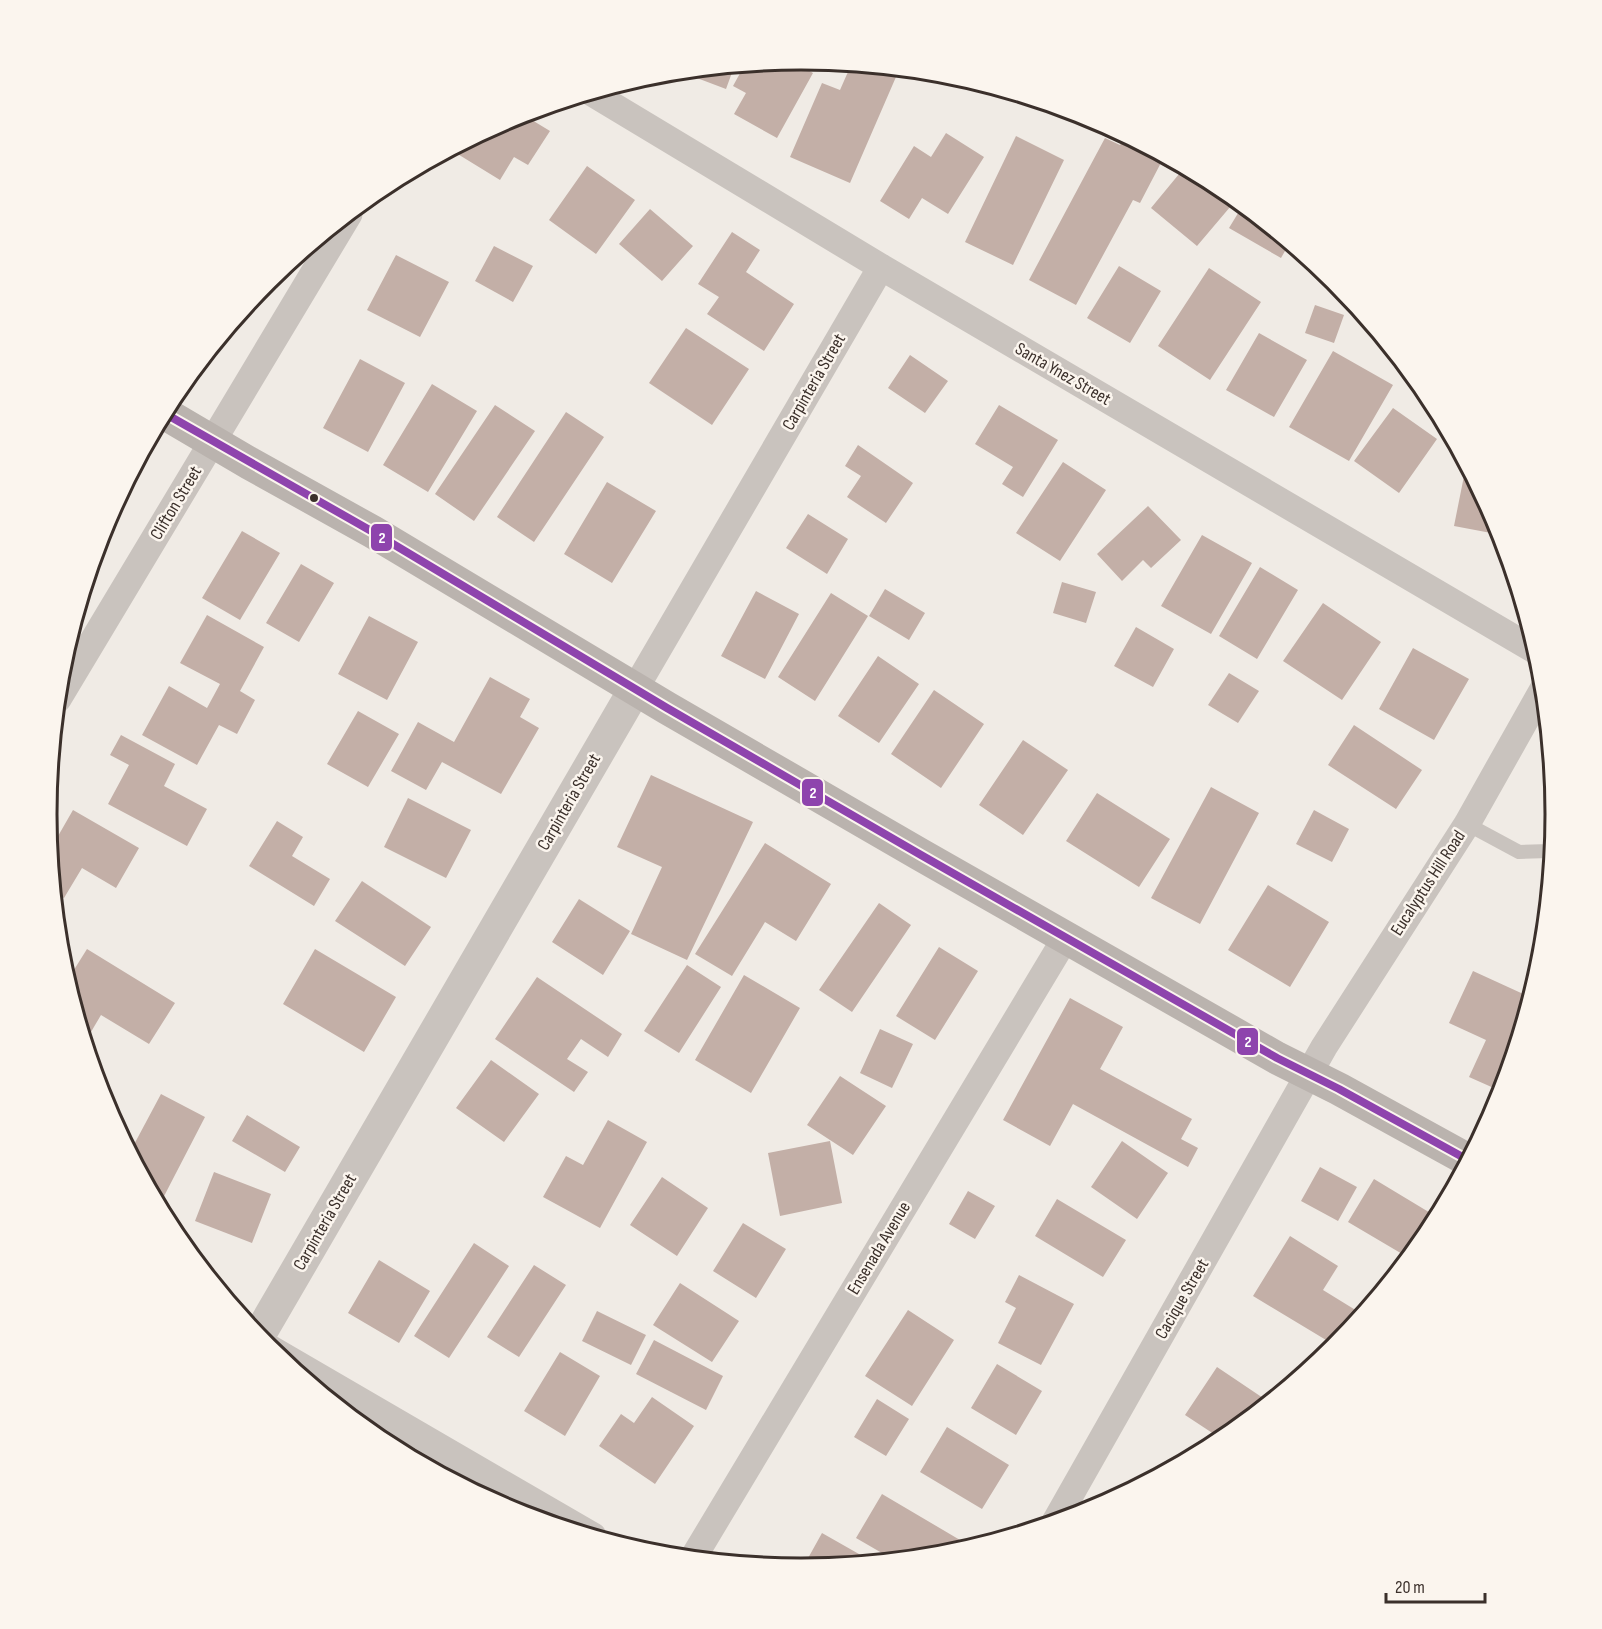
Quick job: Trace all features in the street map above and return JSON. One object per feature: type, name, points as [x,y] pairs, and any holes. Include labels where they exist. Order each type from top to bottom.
[{"type":"main road","points":[[172,418],[373,532],[635,689],[1066,938],[1309,1075],[1461,1156]]},
{"type":"street","name":"Santa Ynez Street","points":[[601,98],[881,267],[1525,645]]},
{"type":"street","name":"Clifton Street","points":[[69,681],[338,232]]},
{"type":"street","name":"Carpinteria Street","points":[[263,1328],[881,267]]},
{"type":"street","name":"Eucalyptus Hill Road","points":[[1309,1075],[1329,1039],[1467,824],[1536,701]]},
{"type":"street","name":"Ensenada Avenue","points":[[697,1551],[1066,938]]},
{"type":"street","name":"Cacique Street","points":[[1061,1511],[1309,1075]]},
{"type":"street","points":[[303,1368],[566,1520]]},
{"type":"lane","points":[[1467,824],[1519,852],[1543,851]]},
{"type":"building","points":[[801,70],[813,73],[777,138],[734,114],[746,93],[733,86],[740,73]]},
{"type":"building","points":[[848,72],[896,77],[850,183],[790,157],[822,83],[840,90]]},
{"type":"building","points":[[731,74],[726,89],[697,78]]},
{"type":"building","points":[[533,121],[550,131],[528,165],[514,157],[500,180],[458,154]]},
{"type":"building","points":[[946,133],[984,157],[948,214],[922,198],[909,219],[880,201],[914,146],[931,157]]},
{"type":"building","points":[[1016,136],[1064,160],[1013,265],[965,242]]},
{"type":"building","points":[[1105,138],[1120,145],[1121,143],[1161,163],[1140,203],[1133,200],[1076,305],[1029,280]]},
{"type":"building","points":[[587,166],[635,200],[596,254],[549,220]]},
{"type":"building","points":[[1179,174],[1230,207],[1197,246],[1151,208]]},
{"type":"building","points":[[650,209],[693,246],[662,281],[619,244]]},
{"type":"building","points":[[1238,213],[1286,250],[1281,258],[1229,228]]},
{"type":"building","points":[[732,232],[760,250],[746,272],[794,304],[764,351],[707,314],[719,297],[698,284]]},
{"type":"building","points":[[494,246],[533,266],[513,302],[475,281]]},
{"type":"building","points":[[396,255],[449,282],[420,337],[367,310]]},
{"type":"building","points":[[1119,266],[1161,291],[1130,343],[1087,318]]},
{"type":"building","points":[[1209,268],[1261,302],[1210,380],[1158,346]]},
{"type":"building","points":[[1315,305],[1344,315],[1334,343],[1305,333]]},
{"type":"building","points":[[686,328],[749,369],[712,425],[649,383]]},
{"type":"building","points":[[1259,333],[1307,360],[1274,417],[1226,390]]},
{"type":"building","points":[[1333,351],[1393,385],[1349,461],[1289,427]]},
{"type":"building","points":[[910,355],[948,381],[925,413],[888,388]]},
{"type":"building","points":[[360,359],[405,383],[368,452],[323,428]]},
{"type":"building","points":[[432,384],[477,411],[428,492],[383,465]]},
{"type":"building","points":[[495,405],[535,431],[474,521],[435,494]]},
{"type":"building","points":[[999,405],[1058,440],[1023,497],[1002,484],[1013,467],[975,444]]},
{"type":"building","points":[[1393,408],[1437,439],[1399,493],[1354,461]]},
{"type":"building","points":[[566,412],[604,437],[534,542],[497,517]]},
{"type":"building","points":[[858,445],[913,483],[886,523],[847,497],[861,476],[845,466]]},
{"type":"building","points":[[1063,462],[1106,490],[1060,561],[1016,533]]},
{"type":"building","points":[[1464,477],[1489,533],[1454,526]]},
{"type":"building","points":[[607,482],[656,511],[612,583],[564,554]]},
{"type":"building","points":[[1148,506],[1181,540],[1151,568],[1143,560],[1122,581],[1097,554]]},
{"type":"building","points":[[808,514],[848,539],[827,574],[786,548]]},
{"type":"building","points":[[242,531],[280,553],[240,620],[202,598]]},
{"type":"building","points":[[1202,535],[1252,563],[1211,634],[1161,606]]},
{"type":"building","points":[[301,564],[334,583],[299,642],[266,623]]},
{"type":"building","points":[[1260,567],[1298,590],[1257,659],[1219,636]]},
{"type":"building","points":[[1062,582],[1096,592],[1086,623],[1053,613]]},
{"type":"building","points":[[885,589],[925,613],[909,640],[869,616]]},
{"type":"building","points":[[756,591],[799,614],[765,679],[721,656]]},
{"type":"building","points":[[831,593],[868,616],[815,701],[778,677]]},
{"type":"building","points":[[1323,603],[1381,642],[1342,700],[1283,661]]},
{"type":"building","points":[[207,615],[264,647],[240,691],[255,700],[237,734],[219,725],[197,765],[142,735],[169,686],[207,708],[220,684],[180,663]]},
{"type":"building","points":[[369,616],[418,642],[387,700],[338,674]]},
{"type":"building","points":[[1136,627],[1174,649],[1153,687],[1114,666]]},
{"type":"building","points":[[1413,648],[1469,679],[1434,740],[1379,709]]},
{"type":"building","points":[[878,656],[919,684],[879,743],[838,716]]},
{"type":"building","points":[[1229,673],[1259,691],[1238,723],[1208,705]]},
{"type":"building","points":[[490,677],[530,699],[520,717],[539,728],[501,794],[442,762],[426,790],[391,771],[418,722],[454,742]]},
{"type":"building","points":[[934,690],[984,724],[941,788],[891,754]]},
{"type":"building","points":[[358,711],[399,734],[368,787],[327,764]]},
{"type":"building","points":[[1354,725],[1422,770],[1396,809],[1328,765]]},
{"type":"building","points":[[121,735],[175,764],[164,786],[207,809],[187,846],[108,804],[129,765],[110,755]]},
{"type":"building","points":[[1023,740],[1068,770],[1023,835],[979,805]]},
{"type":"building","points":[[651,775],[753,822],[687,960],[631,934],[662,867],[617,847]]},
{"type":"building","points":[[1211,787],[1259,813],[1200,924],[1151,898]]},
{"type":"building","points":[[1097,793],[1170,839],[1139,887],[1066,841]]},
{"type":"building","points":[[408,798],[471,830],[446,878],[384,847]]},
{"type":"building","points":[[73,810],[139,848],[116,888],[82,868],[64,898],[62,897],[58,836]]},
{"type":"building","points":[[1314,810],[1349,829],[1332,862],[1296,844]]},
{"type":"building","points":[[277,821],[303,837],[292,856],[330,879],[314,906],[249,866]]},
{"type":"building","points":[[765,843],[831,884],[796,941],[765,922],[732,976],[695,954]]},
{"type":"building","points":[[362,881],[431,927],[405,966],[335,921]]},
{"type":"building","points":[[1268,885],[1329,922],[1290,987],[1228,950]]},
{"type":"building","points":[[579,899],[630,931],[603,975],[552,942]]},
{"type":"building","points":[[879,903],[911,925],[852,1012],[819,990]]},
{"type":"building","points":[[939,947],[978,971],[935,1040],[896,1016]]},
{"type":"building","points":[[87,949],[175,1003],[149,1044],[101,1015],[90,1034],[73,971]]},
{"type":"building","points":[[315,949],[396,997],[364,1052],[283,1004]]},
{"type":"building","points":[[687,965],[721,987],[679,1053],[644,1031]]},
{"type":"building","points":[[1473,971],[1523,994],[1506,1054],[1493,1087],[1469,1077],[1486,1040],[1449,1023]]},
{"type":"building","points":[[744,975],[800,1008],[751,1093],[695,1060]]},
{"type":"building","points":[[537,977],[622,1034],[608,1057],[581,1039],[567,1059],[588,1072],[574,1092],[495,1039]]},
{"type":"building","points":[[1070,998],[1123,1027],[1100,1069],[1192,1119],[1181,1139],[1198,1148],[1188,1167],[1073,1104],[1050,1146],[1003,1120]]},
{"type":"building","points":[[880,1029],[913,1044],[892,1088],[860,1073]]},
{"type":"building","points":[[491,1060],[539,1094],[504,1142],[456,1108]]},
{"type":"building","points":[[840,1076],[886,1106],[853,1155],[807,1125]]},
{"type":"building","points":[[161,1094],[205,1117],[164,1197],[134,1144]]},
{"type":"building","points":[[247,1115],[300,1147],[285,1172],[232,1141]]},
{"type":"building","points":[[608,1120],[647,1142],[600,1228],[543,1197],[566,1156],[583,1165]]},
{"type":"building","points":[[830,1141],[842,1203],[780,1216],[768,1153]]},
{"type":"building","points":[[1122,1141],[1168,1173],[1137,1219],[1091,1187]]},
{"type":"building","points":[[1320,1167],[1357,1187],[1338,1221],[1301,1201]]},
{"type":"building","points":[[214,1172],[271,1194],[252,1243],[195,1221]]},
{"type":"building","points":[[662,1177],[708,1208],[677,1256],[630,1225]]},
{"type":"building","points":[[1374,1179],[1429,1212],[1401,1253],[1348,1222]]},
{"type":"building","points":[[968,1191],[995,1206],[975,1239],[949,1224]]},
{"type":"building","points":[[1057,1199],[1126,1240],[1103,1277],[1035,1236]]},
{"type":"building","points":[[743,1223],[786,1249],[756,1298],[713,1271]]},
{"type":"building","points":[[1290,1236],[1338,1266],[1323,1290],[1355,1310],[1327,1341],[1253,1296]]},
{"type":"building","points":[[474,1243],[509,1266],[449,1358],[414,1336]]},
{"type":"building","points":[[379,1260],[430,1291],[399,1343],[348,1313]]},
{"type":"building","points":[[534,1265],[566,1285],[519,1357],[487,1337]]},
{"type":"building","points":[[1019,1275],[1074,1304],[1041,1365],[998,1343],[1016,1308],[1005,1302]]},
{"type":"building","points":[[680,1283],[739,1321],[712,1362],[653,1325]]},
{"type":"building","points":[[908,1310],[954,1340],[912,1406],[865,1376]]},
{"type":"building","points":[[597,1311],[646,1335],[631,1365],[582,1341]]},
{"type":"building","points":[[654,1340],[723,1376],[706,1410],[636,1374]]},
{"type":"building","points":[[560,1352],[600,1376],[565,1436],[524,1411]]},
{"type":"building","points":[[997,1364],[1042,1391],[1016,1435],[971,1408]]},
{"type":"building","points":[[1217,1367],[1263,1398],[1213,1434],[1185,1415]]},
{"type":"building","points":[[652,1397],[694,1426],[655,1484],[599,1446],[621,1414],[634,1423]]},
{"type":"building","points":[[877,1399],[909,1419],[886,1456],[854,1437]]},
{"type":"building","points":[[947,1427],[1009,1465],[982,1509],[920,1472]]},
{"type":"building","points":[[882,1494],[960,1540],[883,1554],[856,1538]]},
{"type":"building","points":[[822,1533],[862,1556],[850,1557],[808,1558]]},
{"type":"transit line","name":"2","points":[[172,418],[373,532],[667,708],[921,855],[1277,1058],[1339,1089],[1461,1156]]}]
